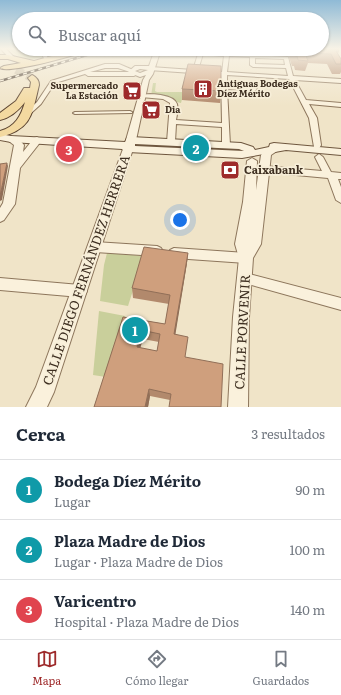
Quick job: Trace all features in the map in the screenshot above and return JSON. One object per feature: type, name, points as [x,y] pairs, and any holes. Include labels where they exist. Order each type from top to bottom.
[{"type":"main road","points":[[0,117],[18,106],[23,100],[28,86],[28,79],[35,82],[24,119],[23,136],[34,140]]},
{"type":"main road","points":[[0,117],[16,117],[22,121],[24,119]]},
{"type":"main road","points":[[4,136],[14,130],[24,119]]},
{"type":"main road","points":[[4,136],[34,140],[129,145],[254,160],[279,148]]},
{"type":"main road","points":[[129,145],[171,142],[226,145],[254,160]]},
{"type":"main road","points":[[254,160],[266,145],[279,148],[341,152]]},
{"type":"street","points":[[24,119],[39,103],[53,82],[99,68]]},
{"type":"street","points":[[123,68],[138,75]]},
{"type":"street","points":[[138,75],[142,68]]},
{"type":"street","points":[[151,68],[341,81]]},
{"type":"street","name":"CALLE DIEGO FERNÁNDEZ HERRERA","points":[[41,402],[80,292],[129,145],[143,96],[138,75],[150,77],[151,68]]},
{"type":"street","points":[[195,72],[196,68]]},
{"type":"street","points":[[225,68],[226,145]]},
{"type":"street","points":[[289,68],[291,78],[313,118],[317,145]]},
{"type":"street","points":[[80,74],[138,75]]},
{"type":"street","points":[[225,87],[254,89]]},
{"type":"street","points":[[143,96],[164,97],[173,102],[171,142]]},
{"type":"street","points":[[305,102],[341,105]]},
{"type":"street","points":[[75,113],[98,113],[102,110],[130,112]]},
{"type":"street","points":[[173,122],[225,125]]},
{"type":"street","points":[[0,217],[14,170],[19,144],[4,136]]},
{"type":"street","points":[[14,170],[34,140]]},
{"type":"street","points":[[319,157],[334,176],[341,200]]},
{"type":"street","points":[[254,160],[334,176]]},
{"type":"street","name":"CALLE PORVENIR","points":[[238,407],[240,317],[246,258],[254,244],[254,160]]},
{"type":"street","points":[[95,247],[246,258]]},
{"type":"street","points":[[245,278],[341,304]]},
{"type":"street","points":[[0,284],[80,292]]},
{"type":"green space","points":[[153,83],[156,83],[155,91],[157,92],[184,92],[181,103],[151,96]]},
{"type":"green space","points":[[107,253],[144,256],[128,306],[100,301],[104,265]]},
{"type":"green space","points":[[99,311],[125,316],[106,377],[93,375]]},
{"type":"building","points":[[187,68],[221,68],[221,91],[182,89]]},
{"type":"building","points":[[7,163],[0,196],[0,164]]},
{"type":"building","points":[[144,247],[188,253],[174,334],[188,337],[185,357],[223,364],[221,407],[169,407],[171,394],[149,389],[145,407],[94,407],[123,317],[165,324],[170,295],[132,288]],"holes":[[[141,330],[160,334],[157,351],[137,347]]]},
{"type":"tunnel","points":[[16,70],[32,78]]},
{"type":"railway","points":[[0,81],[43,68]]},
{"type":"place","name":"Antiguas Bodegas Díez Mérito","points":[[203,89]]},
{"type":"place","name":"Supermercado La Estación","points":[[132,91]]},
{"type":"place","name":"Dia","points":[[151,110]]},
{"type":"place","name":"Plaza Madre de Dios","points":[[196,148]]},
{"type":"place","name":"Varicentro","points":[[69,149]]},
{"type":"place","name":"Caixabank","points":[[230,170]]},
{"type":"place","name":"Bodega Díez Mérito","points":[[135,330]]}]
